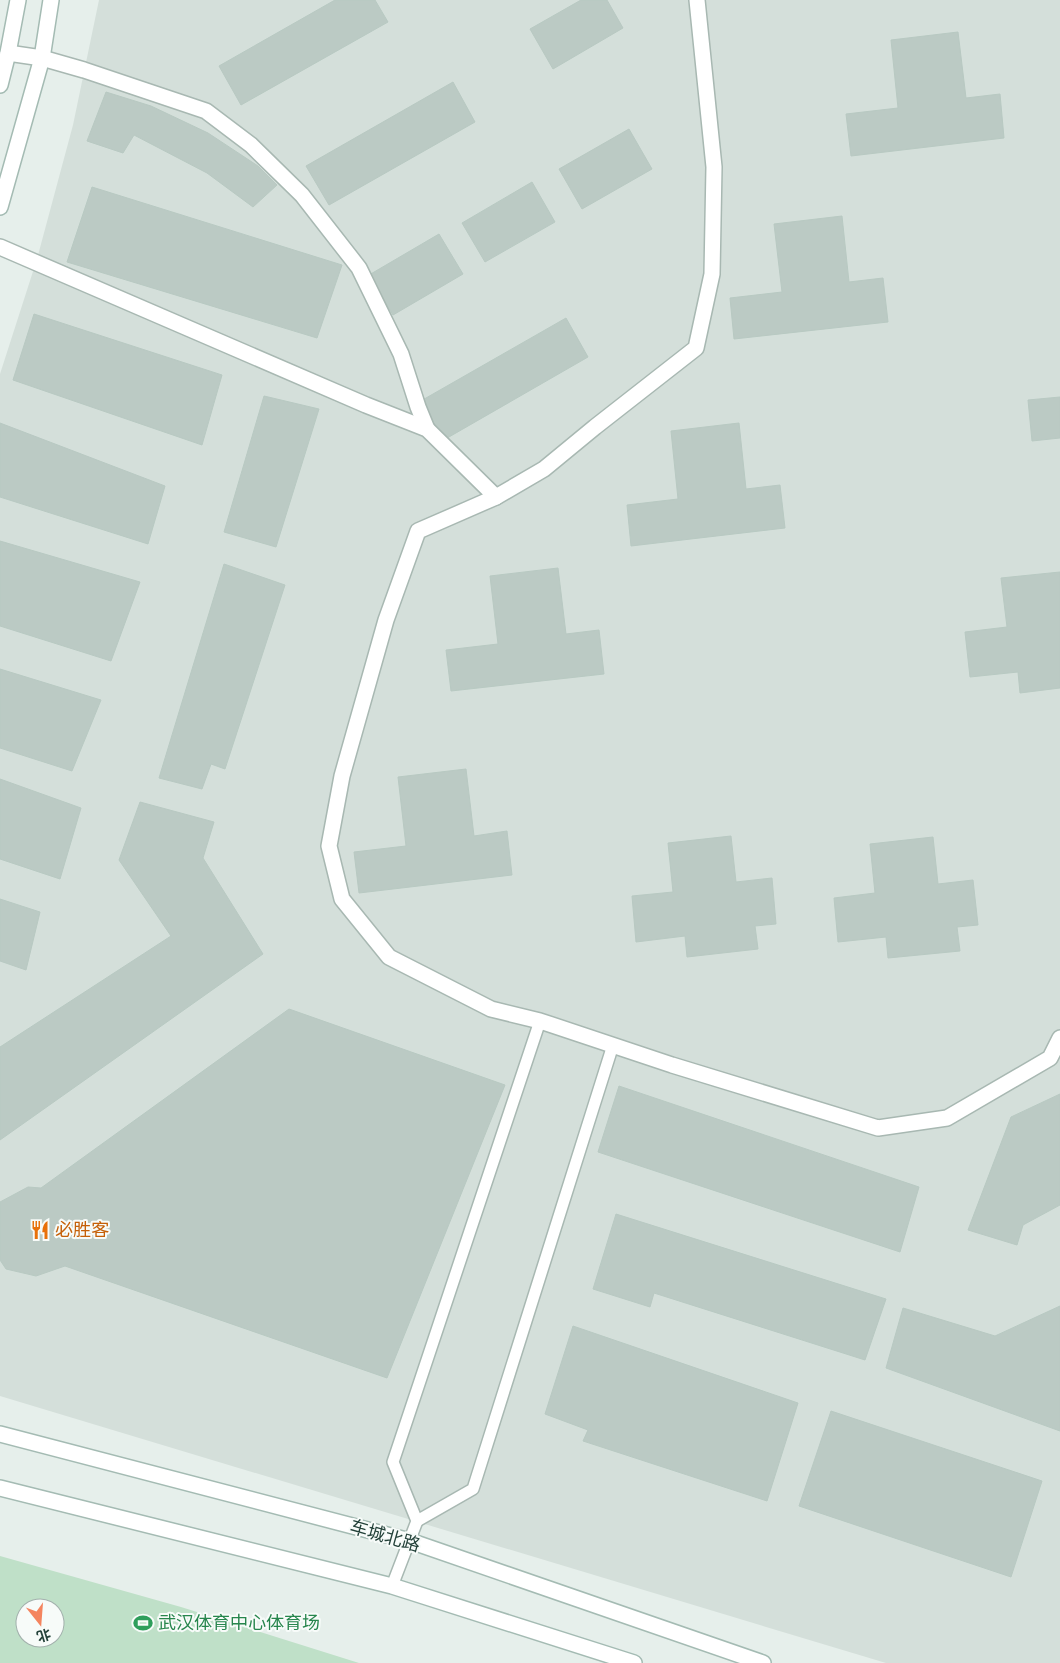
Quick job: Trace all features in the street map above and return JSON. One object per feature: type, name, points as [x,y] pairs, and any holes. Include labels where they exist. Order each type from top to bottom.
[{"type":"street","points":[[0,85],[18,0]]},
{"type":"street","points":[[0,207],[42,58],[51,0]]},
{"type":"street","points":[[697,0],[714,167],[712,274],[696,348],[544,469],[496,497],[418,531],[384,629],[342,776],[329,846],[342,899],[389,957],[490,1009],[540,1021],[878,1128],[947,1118],[1050,1058],[1060,1038]]},
{"type":"street","points":[[8,53],[42,58],[84,70],[206,111],[251,144],[302,195],[359,268],[401,354],[427,429]]},
{"type":"street","points":[[0,247],[366,405],[427,429],[496,497]]},
{"type":"street","name":"车城北路","points":[[0,1434],[410,1541],[763,1663]]},
{"type":"street","points":[[0,1488],[392,1586],[634,1663]]},
{"type":"lane","points":[[417,1521],[393,1462],[540,1021]]},
{"type":"lane","points":[[392,1586],[417,1521],[474,1489],[613,1045]]},
{"type":"shaded area","points":[[99,0],[1060,0],[1060,1663],[886,1663],[0,1396],[0,374],[37,259],[73,125]]},
{"type":"green space","name":"武汉体育中心体育场","points":[[0,1556],[181,1607],[359,1663],[0,1663]]},
{"type":"building","points":[[335,0],[375,0],[388,22],[241,105],[219,66]]},
{"type":"building","points":[[581,0],[607,0],[623,28],[553,69],[530,29]]},
{"type":"building","points":[[958,32],[966,98],[1000,94],[1004,138],[851,156],[846,114],[898,108],[891,40]]},
{"type":"building","points":[[453,82],[475,122],[329,205],[306,166]]},
{"type":"building","points":[[106,92],[151,106],[208,133],[258,166],[277,185],[253,207],[207,173],[134,135],[123,153],[87,141]]},
{"type":"building","points":[[629,129],[652,169],[582,209],[559,169]]},
{"type":"building","points":[[532,182],[555,222],[485,262],[462,223]]},
{"type":"building","points":[[92,187],[342,265],[317,338],[67,262]]},
{"type":"building","points":[[842,216],[849,282],[883,278],[888,322],[734,339],[730,298],[782,292],[774,224]]},
{"type":"building","points":[[439,234],[463,274],[393,315],[369,275]]},
{"type":"building","points":[[34,314],[222,375],[202,445],[13,380]]},
{"type":"building","points":[[566,318],[588,357],[442,441],[419,402]]},
{"type":"building","points":[[264,396],[319,409],[276,547],[224,532]]},
{"type":"building","points":[[1060,397],[1060,438],[1032,441],[1028,400]]},
{"type":"building","points":[[0,423],[165,486],[148,544],[0,497]]},
{"type":"building","points":[[739,423],[746,489],[780,485],[785,528],[631,546],[627,505],[678,499],[671,431]]},
{"type":"building","points":[[0,541],[140,582],[111,661],[0,626]]},
{"type":"building","points":[[224,564],[285,585],[225,769],[211,764],[202,789],[159,778]]},
{"type":"building","points":[[558,568],[566,634],[599,630],[604,674],[451,691],[446,650],[498,644],[490,576]]},
{"type":"building","points":[[1060,572],[1060,688],[1020,693],[1018,672],[970,677],[965,632],[1007,627],[1001,578]]},
{"type":"building","points":[[0,669],[101,700],[72,771],[0,748]]},
{"type":"building","points":[[466,769],[474,836],[507,831],[512,875],[359,893],[354,852],[406,846],[398,777]]},
{"type":"building","points":[[0,779],[81,808],[60,879],[0,859]]},
{"type":"building","points":[[140,802],[214,822],[203,858],[263,954],[0,1140],[0,1047],[171,936],[119,860]]},
{"type":"building","points":[[731,836],[736,882],[772,878],[776,924],[755,926],[758,949],[687,957],[685,936],[636,942],[632,896],[673,892],[668,843]]},
{"type":"building","points":[[933,837],[938,884],[973,880],[978,925],[957,927],[960,951],[888,958],[886,937],[838,942],[834,898],[875,893],[870,844]]},
{"type":"building","points":[[0,899],[40,912],[26,970],[0,961]]},
{"type":"building","points":[[289,1009],[505,1085],[387,1378],[65,1266],[36,1276],[6,1269],[0,1260],[0,1202],[28,1187],[41,1188]]},
{"type":"building","points":[[619,1086],[919,1187],[900,1252],[598,1152]]},
{"type":"building","points":[[1060,1094],[1060,1205],[1023,1225],[1017,1245],[968,1230],[1011,1117]]},
{"type":"building","points":[[616,1214],[886,1299],[865,1360],[654,1293],[650,1307],[593,1289]]},
{"type":"building","points":[[1060,1306],[1060,1431],[886,1368],[903,1308],[995,1336]]},
{"type":"building","points":[[573,1326],[798,1403],[767,1501],[583,1441],[588,1430],[545,1414]]},
{"type":"building","points":[[831,1411],[1042,1481],[1011,1577],[799,1506]]},
{"type":"place","name":"必胜客","points":[[40,1230]]},
{"type":"place","name":"武汉体育中心体育场","points":[[143,1623]]}]
